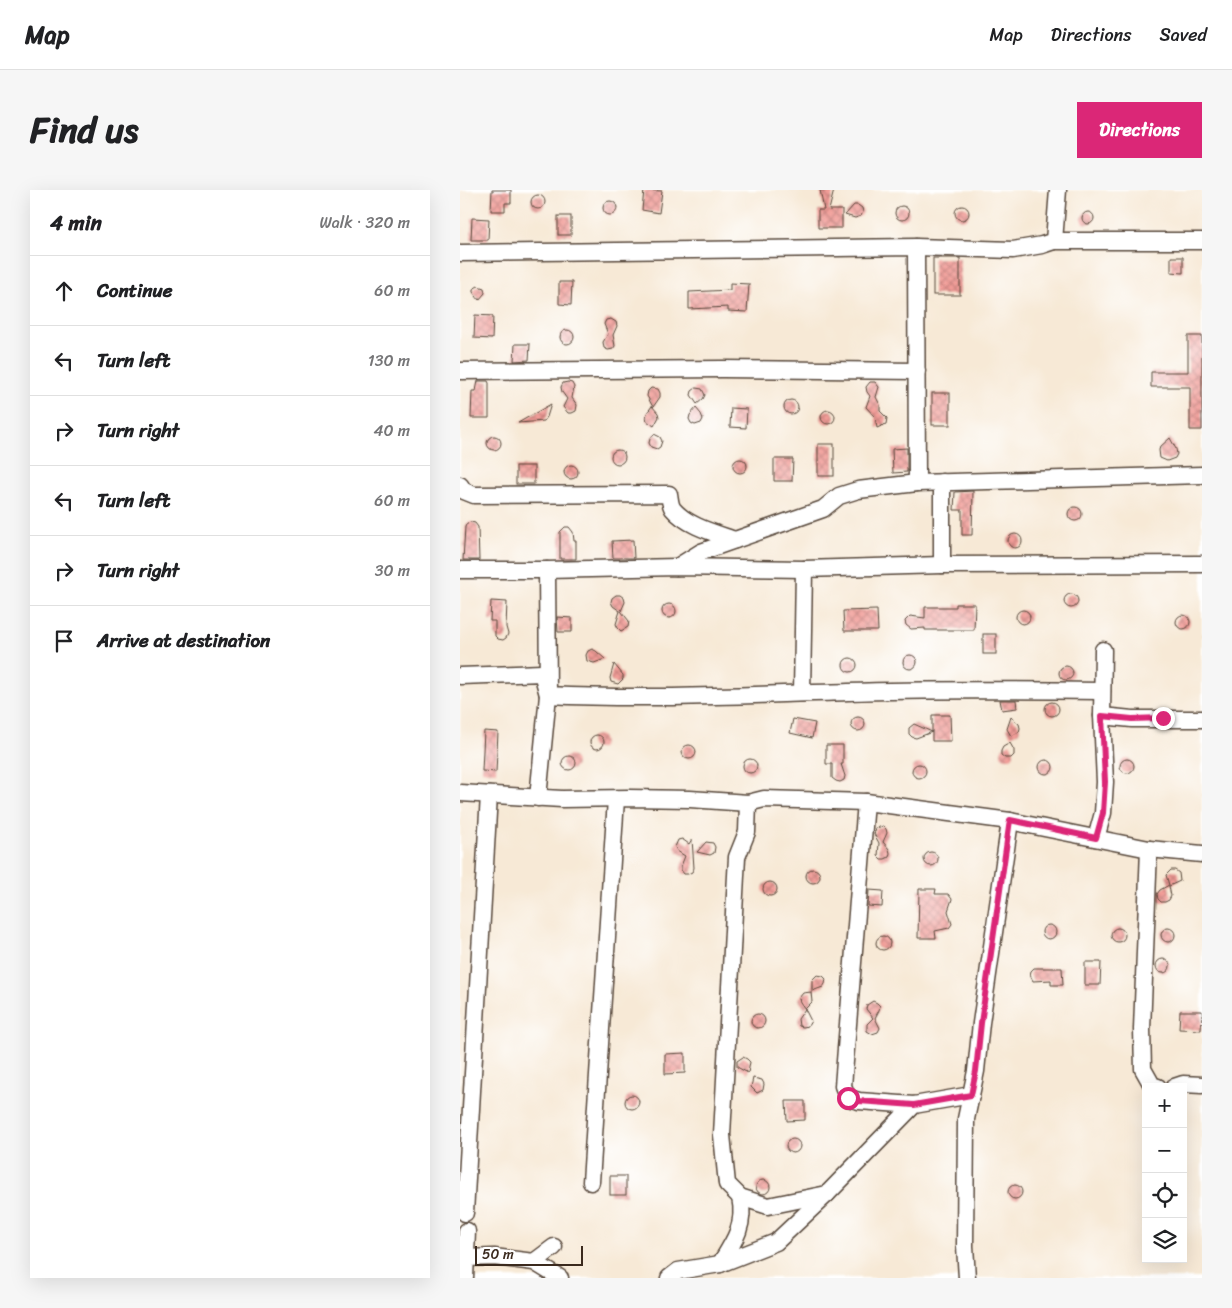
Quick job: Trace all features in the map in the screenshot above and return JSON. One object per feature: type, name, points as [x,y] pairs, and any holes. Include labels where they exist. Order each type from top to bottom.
[{"type":"street","points":[[1054,241],[1058,190]]},
{"type":"street","points":[[460,253],[916,247],[1013,250],[1054,241],[1202,241]]},
{"type":"street","points":[[916,247],[917,483]]},
{"type":"street","points":[[460,371],[722,368],[917,371]]},
{"type":"street","points":[[677,567],[701,552],[823,510],[839,496],[858,490],[917,483],[1202,475]]},
{"type":"street","points":[[942,482],[942,565]]},
{"type":"street","points":[[460,485],[464,491],[474,495],[669,494],[672,508],[685,520],[735,540]]},
{"type":"street","points":[[460,570],[677,567],[804,569],[942,565],[1202,564]]},
{"type":"street","points":[[802,693],[804,569]]},
{"type":"street","points":[[538,798],[548,695],[547,570]]},
{"type":"street","points":[[1096,838],[1103,813],[1105,782],[1102,716],[1103,650]]},
{"type":"street","points":[[460,676],[542,673],[548,695]]},
{"type":"street","points":[[548,695],[667,697],[1000,689],[1102,690]]},
{"type":"street","points":[[1102,716],[1132,719],[1202,719]]},
{"type":"street","points":[[460,793],[538,798],[690,799],[748,803],[764,799],[866,802],[1010,820],[1149,849],[1202,854]]},
{"type":"street","points":[[464,1213],[489,795]]},
{"type":"street","points":[[591,1182],[616,799]]},
{"type":"street","points":[[866,802],[843,1086],[848,1098],[859,1101],[914,1105],[971,1095]]},
{"type":"street","points":[[748,803],[747,832],[738,857],[722,1135],[727,1184],[740,1197],[768,1206],[827,1194]]},
{"type":"street","points":[[967,1278],[965,1246],[966,1119],[976,1071],[1010,820]]},
{"type":"street","points":[[1149,849],[1142,1029],[1143,1069],[1151,1083]]},
{"type":"street","points":[[1187,1084],[1202,1085]]},
{"type":"street","points":[[669,1278],[678,1271],[720,1264],[776,1242],[827,1194],[914,1105]]},
{"type":"street","points":[[720,1264],[733,1243],[742,1222],[740,1197]]},
{"type":"street","points":[[465,1278],[467,1231]]},
{"type":"street","points":[[534,1262],[554,1247]]},
{"type":"street","points":[[466,1258],[494,1256],[534,1262],[560,1278]]},
{"type":"building","points":[[492,190],[511,190],[511,203],[505,203],[505,211],[491,211]]},
{"type":"building","points":[[644,190],[662,191],[659,213],[642,210]]},
{"type":"building","points":[[820,190],[834,190],[829,210],[842,210],[842,228],[818,228],[818,210],[824,210]]},
{"type":"building","points":[[538,195],[543,197],[545,202],[543,207],[538,209],[533,207],[531,202],[533,197]]},
{"type":"building","points":[[610,201],[615,203],[617,208],[615,213],[610,215],[605,213],[603,208],[605,203]]},
{"type":"building","points":[[854,205],[862,208],[861,216],[855,218],[845,215]]},
{"type":"building","points":[[902,206],[907,208],[909,213],[907,218],[902,220],[897,218],[895,213],[897,208]]},
{"type":"building","points":[[962,206],[967,208],[969,213],[967,218],[962,220],[957,218],[955,213],[957,208]]},
{"type":"building","points":[[1086,212],[1090,212],[1094,218],[1090,224],[1086,224],[1082,220],[1082,216]]},
{"type":"building","points":[[558,216],[571,216],[571,235],[558,235]]},
{"type":"building","points":[[472,218],[489,219],[488,240],[471,240]]},
{"type":"building","points":[[1171,257],[1183,257],[1183,273],[1171,272]]},
{"type":"building","points":[[933,258],[960,258],[960,295],[933,295]]},
{"type":"building","points":[[559,282],[572,282],[571,305],[559,304]]},
{"type":"building","points":[[730,283],[749,284],[747,312],[728,311],[728,307],[689,309],[689,292],[730,290]]},
{"type":"building","points":[[478,286],[484,288],[485,293],[479,300],[473,292],[473,289]]},
{"type":"building","points":[[475,315],[493,316],[492,339],[474,338]]},
{"type":"building","points":[[611,319],[616,322],[617,326],[613,335],[615,346],[613,349],[608,350],[604,348],[603,342],[608,334],[604,324],[606,320]]},
{"type":"building","points":[[567,330],[572,332],[574,337],[572,342],[567,344],[562,342],[560,337],[562,332]]},
{"type":"building","points":[[1188,336],[1202,336],[1202,430],[1190,430],[1190,387],[1151,387],[1151,372],[1188,372]]},
{"type":"building","points":[[515,344],[530,344],[529,360],[514,361]]},
{"type":"building","points":[[478,381],[488,381],[489,383],[489,418],[471,418],[472,391],[476,391]]},
{"type":"building","points":[[870,382],[875,382],[879,387],[876,397],[880,405],[880,411],[887,418],[886,424],[877,428],[875,417],[866,407],[870,396],[866,387]]},
{"type":"building","points":[[563,383],[572,383],[574,387],[572,398],[577,405],[576,411],[572,413],[568,413],[563,407],[567,399],[561,387]]},
{"type":"building","points":[[651,388],[658,389],[660,393],[660,397],[653,407],[647,396]]},
{"type":"building","points":[[696,388],[702,389],[705,395],[697,404],[691,395],[692,391]]},
{"type":"building","points":[[932,393],[950,393],[950,425],[932,425]]},
{"type":"building","points":[[791,400],[796,402],[798,407],[796,412],[791,414],[786,412],[784,407],[786,402]]},
{"type":"building","points":[[551,404],[544,421],[518,423]]},
{"type":"building","points":[[652,406],[659,417],[654,426],[647,421],[646,417]]},
{"type":"building","points":[[696,408],[703,419],[701,423],[695,425],[689,419]]},
{"type":"building","points":[[731,408],[747,409],[746,428],[730,427]]},
{"type":"building","points":[[828,410],[833,412],[835,417],[833,422],[828,424],[823,422],[821,417],[823,412]]},
{"type":"building","points":[[654,434],[660,437],[662,441],[657,449],[651,447],[649,443]]},
{"type":"building","points":[[494,436],[499,438],[501,443],[499,448],[494,450],[489,448],[487,443],[489,438]]},
{"type":"building","points":[[1170,438],[1177,454],[1175,458],[1167,461],[1160,458],[1159,450]]},
{"type":"building","points":[[818,444],[834,444],[834,476],[818,476]]},
{"type":"building","points":[[907,448],[907,472],[893,473],[892,449]]},
{"type":"building","points":[[618,450],[623,452],[625,457],[623,462],[618,464],[613,462],[611,457],[613,452]]},
{"type":"building","points":[[740,459],[745,461],[747,466],[745,471],[740,473],[735,471],[733,466],[735,461]]},
{"type":"building","points":[[774,459],[793,459],[792,481],[774,481]]},
{"type":"building","points":[[571,465],[576,467],[578,472],[576,477],[571,479],[566,477],[564,472],[566,467]]},
{"type":"building","points":[[516,466],[534,466],[534,484],[516,484]]},
{"type":"building","points":[[973,491],[972,535],[962,535],[962,510],[954,510],[955,492]]},
{"type":"building","points":[[1075,507],[1080,509],[1082,514],[1080,519],[1075,521],[1070,519],[1068,514],[1070,509]]},
{"type":"building","points":[[467,523],[475,523],[478,527],[479,560],[463,560],[465,527]]},
{"type":"building","points":[[565,527],[569,527],[573,532],[574,541],[576,541],[576,559],[560,559],[560,532]]},
{"type":"building","points":[[1015,534],[1020,536],[1022,541],[1020,546],[1015,548],[1010,546],[1008,541],[1010,536]]},
{"type":"building","points":[[633,540],[634,558],[613,558],[612,541]]},
{"type":"building","points":[[1071,594],[1076,596],[1078,601],[1076,606],[1071,608],[1066,606],[1064,601],[1066,596]]},
{"type":"building","points":[[616,595],[624,598],[625,602],[621,611],[629,621],[628,627],[621,631],[616,624],[620,611],[611,602],[612,598]]},
{"type":"building","points":[[491,601],[507,602],[506,627],[508,634],[503,640],[495,636],[495,621],[490,621]]},
{"type":"building","points":[[669,604],[674,606],[676,611],[674,616],[669,618],[664,616],[662,611],[664,606]]},
{"type":"building","points":[[956,604],[975,604],[974,630],[911,629],[906,625],[905,621],[910,616],[925,618],[925,607],[956,607]]},
{"type":"building","points":[[877,610],[878,631],[844,631],[843,611]]},
{"type":"building","points":[[1023,610],[1028,612],[1030,617],[1028,622],[1023,624],[1018,622],[1016,617],[1018,612]]},
{"type":"building","points":[[1183,615],[1188,617],[1190,622],[1188,627],[1183,629],[1178,627],[1176,622],[1178,617]]},
{"type":"building","points":[[557,617],[572,618],[572,632],[558,632]]},
{"type":"building","points":[[983,634],[996,634],[996,654],[983,654]]},
{"type":"building","points":[[592,649],[605,659],[594,663],[587,661],[586,655]]},
{"type":"building","points":[[910,655],[915,657],[917,662],[915,667],[910,669],[905,667],[903,662],[905,657]]},
{"type":"building","points":[[850,658],[855,660],[857,665],[855,670],[850,672],[845,670],[843,665],[845,660]]},
{"type":"building","points":[[614,664],[623,675],[623,679],[618,684],[611,682],[610,678]]},
{"type":"building","points":[[1066,666],[1071,668],[1073,673],[1071,678],[1066,680],[1061,678],[1059,673],[1061,668]]},
{"type":"building","points":[[1000,700],[1016,700],[1017,708],[1002,710]]},
{"type":"building","points":[[1052,702],[1057,704],[1059,709],[1057,714],[1052,716],[1047,714],[1045,709],[1047,704]]},
{"type":"building","points":[[932,715],[950,715],[951,741],[932,741]]},
{"type":"building","points":[[858,717],[863,719],[865,724],[863,729],[858,731],[853,729],[851,724],[853,719]]},
{"type":"building","points":[[1011,717],[1019,724],[1020,728],[1019,732],[1011,736],[1007,729]]},
{"type":"building","points":[[793,719],[815,723],[812,738],[790,733]]},
{"type":"building","points":[[914,724],[932,732],[916,738],[909,734],[909,728]]},
{"type":"building","points":[[484,731],[498,732],[496,772],[482,771]]},
{"type":"building","points":[[597,735],[602,737],[604,742],[602,747],[597,749],[592,747],[590,742],[592,737]]},
{"type":"building","points":[[1010,743],[1014,750],[1014,755],[1011,758],[1005,758],[1001,755],[1001,751],[1003,747]]},
{"type":"building","points":[[689,745],[694,747],[696,752],[694,757],[689,759],[684,757],[682,752],[684,747]]},
{"type":"building","points":[[826,745],[843,745],[843,764],[841,764],[845,776],[844,780],[840,782],[832,778],[832,764],[826,764]]},
{"type":"building","points":[[569,756],[574,758],[576,763],[574,768],[569,770],[564,768],[562,763],[564,758]]},
{"type":"building","points":[[750,759],[755,761],[757,766],[755,771],[750,773],[745,771],[743,766],[745,761]]},
{"type":"building","points":[[1127,759],[1132,761],[1134,766],[1132,771],[1127,773],[1122,771],[1120,766],[1122,761]]},
{"type":"building","points":[[1046,760],[1051,762],[1053,767],[1051,772],[1046,774],[1041,772],[1039,767],[1041,762]]},
{"type":"building","points":[[919,764],[924,766],[926,771],[924,776],[919,778],[914,776],[912,771],[914,766]]},
{"type":"building","points":[[883,826],[887,833],[883,842],[890,853],[889,857],[881,859],[878,856],[879,843],[874,834],[876,828]]},
{"type":"building","points":[[682,839],[689,844],[692,839],[694,868],[688,874],[684,874],[681,870],[685,856],[677,851],[675,847],[678,840]]},
{"type":"building","points":[[706,842],[713,843],[715,847],[714,853],[710,855],[697,852]]},
{"type":"building","points":[[931,852],[936,854],[938,859],[936,864],[931,866],[926,864],[924,859],[926,854]]},
{"type":"building","points":[[813,869],[818,871],[820,876],[818,881],[813,883],[808,881],[806,876],[808,871]]},
{"type":"building","points":[[1171,870],[1179,873],[1180,881],[1169,886],[1171,896],[1169,900],[1161,902],[1157,894],[1169,885],[1166,875]]},
{"type":"building","points":[[770,882],[775,884],[777,889],[775,894],[770,896],[765,894],[763,889],[765,884]]},
{"type":"building","points":[[919,889],[936,889],[935,894],[948,894],[952,899],[948,911],[952,924],[949,928],[935,931],[936,938],[918,938]]},
{"type":"building","points":[[869,890],[883,891],[882,907],[868,906]]},
{"type":"building","points":[[1049,925],[1054,927],[1056,932],[1054,937],[1049,939],[1044,937],[1042,932],[1044,927]]},
{"type":"building","points":[[1118,928],[1123,930],[1125,935],[1123,940],[1118,942],[1113,940],[1111,935],[1113,930]]},
{"type":"building","points":[[1168,928],[1173,930],[1175,935],[1173,940],[1168,942],[1163,940],[1161,935],[1163,930]]},
{"type":"building","points":[[883,936],[888,938],[890,943],[888,948],[883,950],[878,948],[876,943],[878,938]]},
{"type":"building","points":[[1163,959],[1168,961],[1170,966],[1168,971],[1163,973],[1158,971],[1156,966],[1158,961]]},
{"type":"building","points":[[1085,962],[1101,962],[1100,985],[1085,985]]},
{"type":"building","points":[[1034,968],[1062,968],[1063,985],[1051,985],[1051,980],[1033,981],[1030,975]]},
{"type":"building","points":[[817,975],[823,976],[826,979],[825,984],[823,987],[812,991],[812,980]]},
{"type":"building","points":[[811,992],[812,1002],[805,1009],[799,998],[803,993]]},
{"type":"building","points":[[873,1001],[880,1006],[875,1018],[880,1028],[878,1032],[872,1034],[867,1031],[867,1024],[873,1018],[866,1009],[867,1005]]},
{"type":"building","points":[[805,1009],[811,1021],[808,1026],[803,1027],[799,1026],[798,1019]]},
{"type":"building","points":[[1180,1011],[1202,1011],[1201,1030],[1179,1029]]},
{"type":"building","points":[[758,1014],[763,1016],[765,1021],[763,1026],[758,1028],[753,1026],[751,1021],[753,1016]]},
{"type":"building","points":[[685,1053],[685,1073],[665,1074],[665,1054]]},
{"type":"building","points":[[743,1057],[750,1062],[748,1073],[737,1067],[737,1061]]},
{"type":"building","points":[[753,1078],[762,1080],[764,1084],[763,1090],[757,1093],[751,1087]]},
{"type":"building","points":[[632,1095],[637,1097],[639,1102],[637,1107],[632,1109],[627,1107],[625,1102],[627,1097]]},
{"type":"building","points":[[786,1101],[805,1101],[805,1120],[787,1121]]},
{"type":"building","points":[[793,1139],[798,1141],[800,1146],[798,1151],[793,1153],[788,1151],[786,1146],[788,1141]]},
{"type":"building","points":[[610,1176],[626,1176],[626,1195],[610,1195]]},
{"type":"building","points":[[763,1180],[768,1182],[770,1187],[768,1192],[763,1194],[758,1192],[756,1187],[758,1182]]},
{"type":"building","points":[[1015,1185],[1020,1187],[1022,1192],[1020,1197],[1015,1199],[1010,1197],[1008,1192],[1010,1187]]},
{"type":"route","points":[[848,1098],[859,1101],[914,1105],[971,1095],[976,1071],[1010,820],[1096,838],[1103,813],[1105,782],[1102,716],[1132,719],[1163,718]]}]
